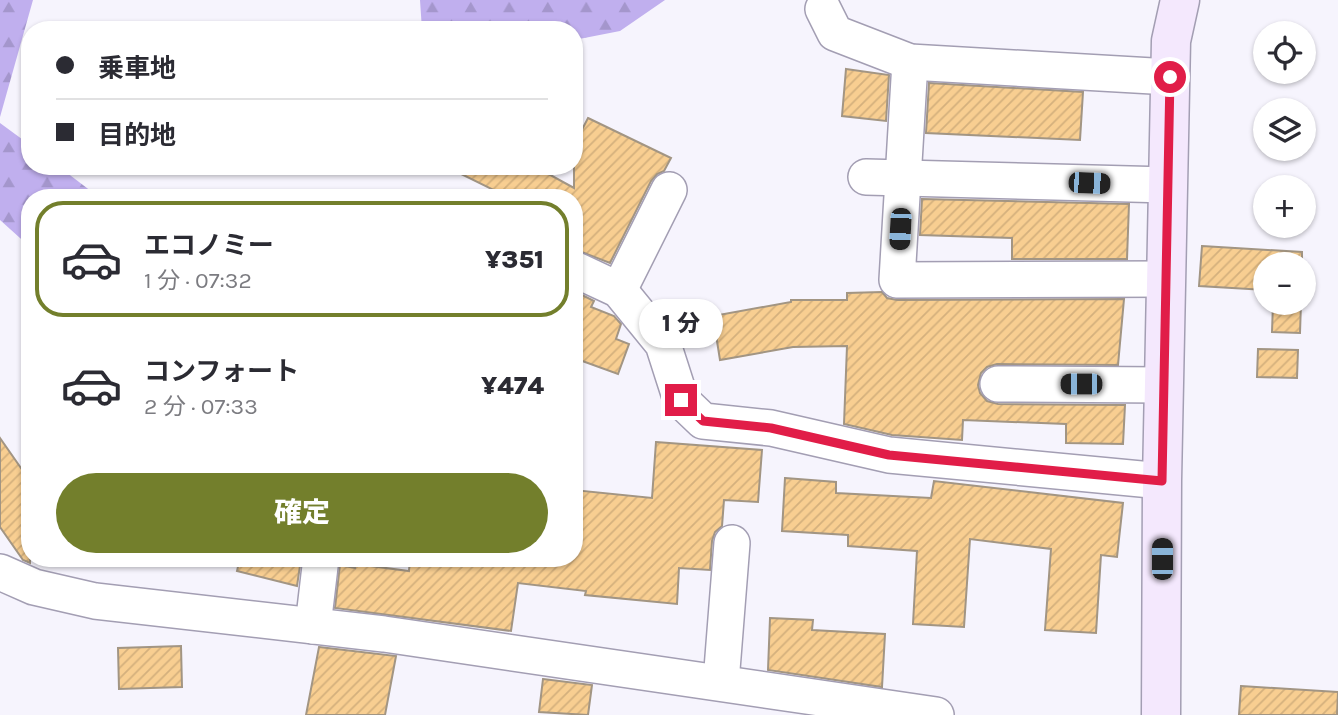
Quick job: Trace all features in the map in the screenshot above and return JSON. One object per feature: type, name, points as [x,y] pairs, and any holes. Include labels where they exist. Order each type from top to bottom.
[{"type":"street","points":[[1161,715],[1162,481],[1170,77],[1171,41],[1180,0]]},
{"type":"street","points":[[822,9],[835,33],[910,62],[1170,77]]},
{"type":"street","points":[[910,62],[897,280],[1167,279]]},
{"type":"street","points":[[866,177],[1168,185]]},
{"type":"street","points":[[618,290],[669,190]]},
{"type":"street","points":[[583,272],[618,290],[663,344],[681,400],[703,421],[771,428],[889,455],[1162,481]]},
{"type":"street","points":[[998,384],[1164,385]]},
{"type":"street","points":[[721,682],[732,543]]},
{"type":"street","points":[[313,626],[320,567]]},
{"type":"street","points":[[0,572],[34,587],[95,601],[313,626],[721,682],[936,715]]},
{"type":"green space","points":[[0,0],[33,0],[27,21],[21,21],[21,43],[0,117]]},
{"type":"green space","points":[[420,0],[665,0],[620,31],[583,38],[583,21],[421,21]]},
{"type":"green space","points":[[0,123],[21,138],[21,175],[70,175],[88,189],[21,189],[21,239],[0,220]]},
{"type":"building","points":[[846,69],[889,75],[886,121],[842,116]]},
{"type":"building","points":[[929,83],[1083,92],[1080,140],[926,133]]},
{"type":"building","points":[[588,118],[671,158],[664,171],[651,181],[610,263],[583,252],[583,189],[492,189],[463,175],[550,175],[574,188],[574,175],[583,175],[583,128]]},
{"type":"building","points":[[922,199],[1129,204],[1127,259],[1012,259],[1012,238],[920,235]]},
{"type":"building","points":[[1202,246],[1302,252],[1253,252],[1253,289],[1199,286]]},
{"type":"building","points":[[882,292],[887,298],[897,300],[1124,299],[1118,365],[997,364],[987,367],[981,373],[978,385],[980,393],[987,401],[998,404],[1125,405],[1123,444],[1066,443],[1066,424],[963,420],[962,440],[892,435],[844,424],[847,346],[793,347],[720,360],[713,316],[791,300],[847,300],[847,293]]},
{"type":"building","points":[[583,296],[594,301],[591,307],[614,316],[621,324],[616,339],[629,344],[618,374],[583,361]]},
{"type":"building","points":[[1273,315],[1301,315],[1300,333],[1272,332]]},
{"type":"building","points":[[1258,349],[1298,350],[1297,378],[1257,377]]},
{"type":"building","points":[[0,438],[21,468],[21,557],[0,527]]},
{"type":"building","points":[[656,442],[762,450],[758,502],[724,500],[722,526],[715,532],[712,541],[710,570],[679,568],[677,604],[585,595],[586,591],[518,583],[511,631],[335,608],[340,567],[378,567],[409,571],[409,567],[583,567],[583,491],[652,498]]},
{"type":"building","points":[[785,478],[836,482],[836,493],[931,498],[934,481],[1123,503],[1117,557],[1101,555],[1096,633],[1045,630],[1051,549],[970,539],[964,627],[913,624],[917,551],[848,546],[848,535],[782,531]]},
{"type":"building","points":[[238,567],[300,567],[297,586],[237,571]]},
{"type":"building","points":[[770,618],[813,620],[812,630],[885,634],[882,687],[768,670]]},
{"type":"building","points":[[181,646],[182,687],[119,689],[118,648]]},
{"type":"building","points":[[319,647],[396,656],[385,715],[306,715]]},
{"type":"building","points":[[543,679],[592,685],[588,715],[539,712]]},
{"type":"building","points":[[1241,686],[1338,692],[1337,715],[1239,715]]},
{"type":"route","points":[[681,400],[703,421],[771,428],[889,455],[1162,481],[1170,77]]}]
